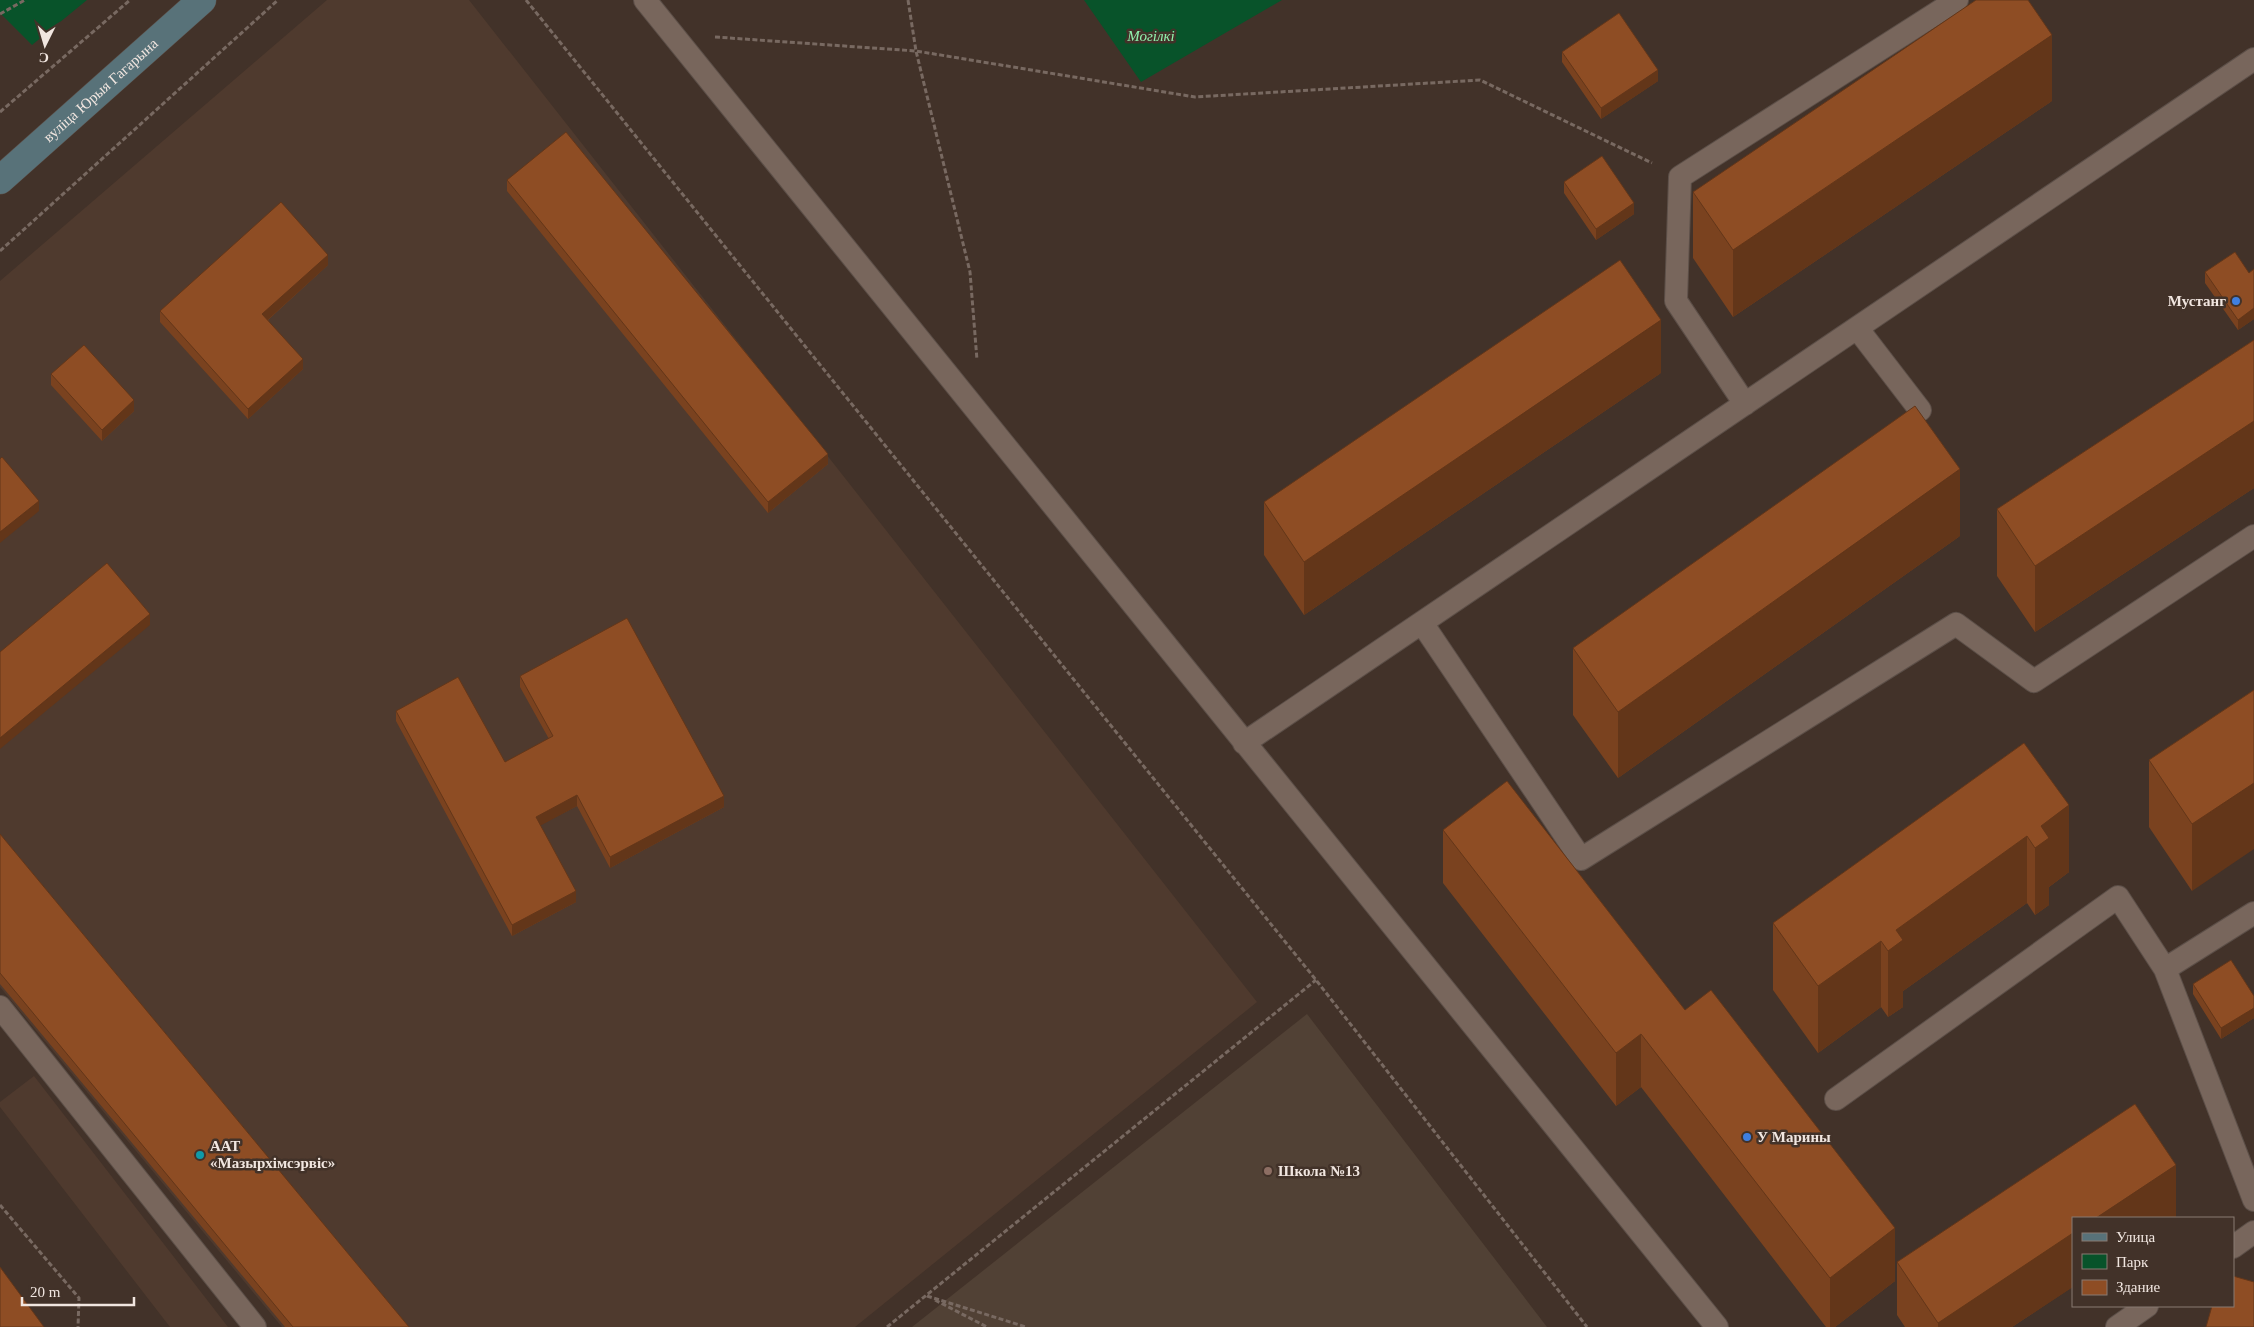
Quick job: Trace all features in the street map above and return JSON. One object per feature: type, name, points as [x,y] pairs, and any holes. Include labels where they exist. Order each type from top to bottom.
[{"type":"main road","name":"вуліца Юрыя Гагарына","points":[[0,180],[202,0]]},
{"type":"lane","points":[[645,0],[1717,1327]]},
{"type":"lane","points":[[1745,404],[1676,301],[1680,177],[1957,0]]},
{"type":"lane","points":[[1244,742],[2254,59]]},
{"type":"lane","points":[[1857,328],[1920,410]]},
{"type":"lane","points":[[1422,623],[1581,860],[1956,624],[2034,681],[2254,536]]},
{"type":"lane","points":[[1836,1099],[2118,897],[2165,969],[2254,1200]]},
{"type":"lane","points":[[2165,969],[2254,913]]},
{"type":"lane","points":[[0,1007],[255,1327]]},
{"type":"lane","points":[[2234,1246],[2254,1232]]},
{"type":"lane","points":[[2117,1327],[2146,1307]]},
{"type":"path","points":[[0,14],[25,0]]},
{"type":"path","points":[[0,112],[130,0]]},
{"type":"path","points":[[0,251],[278,0]]},
{"type":"path","points":[[526,0],[1316,980],[1587,1327]]},
{"type":"path","points":[[908,0],[916,51],[970,272],[982,418]]},
{"type":"path","points":[[672,34],[916,51],[1195,98],[1480,80],[1680,177]]},
{"type":"path","points":[[887,1327],[1316,980]]},
{"type":"path","points":[[0,1204],[79,1298],[78,1327]]},
{"type":"path","points":[[926,1296],[987,1327]]},
{"type":"path","points":[[926,1296],[1026,1327]]},
{"type":"shaded area","name":"ААТ «Мазырхімсэрвіс»","points":[[327,0],[469,0],[1257,1002],[855,1327],[282,1327],[0,987],[0,281]]},
{"type":"shaded area","name":"Школа №13","points":[[1307,1014],[1547,1327],[912,1327]]},
{"type":"shaded area","points":[[34,1076],[228,1327],[170,1327],[0,1107],[0,1102]]},
{"type":"green space","points":[[0,0],[87,0],[32,45],[0,13]]},
{"type":"green space","name":"Могілкі","points":[[1084,0],[1282,0],[1141,82]]},
{"type":"building","points":[[1976,0],[2028,0],[2052,35],[1733,250],[1693,192]]},
{"type":"building","points":[[1619,13],[1658,70],[1601,108],[1562,52]]},
{"type":"building","points":[[566,132],[828,454],[768,502],[507,180]]},
{"type":"building","points":[[1602,156],[1634,203],[1596,229],[1564,182]]},
{"type":"building","points":[[281,202],[328,255],[262,314],[303,359],[248,409],[160,311]]},
{"type":"building","name":"Мустанг","points":[[2235,252],[2249,273],[2254,269],[2254,308],[2238,320],[2205,272]]},
{"type":"building","points":[[1620,260],[1661,320],[1304,562],[1264,502]]},
{"type":"building","points":[[2254,340],[2254,421],[2035,566],[1997,509]]},
{"type":"building","points":[[84,345],[134,400],[102,430],[51,374]]},
{"type":"building","points":[[1915,406],[1960,469],[1618,712],[1573,648]]},
{"type":"building","points":[[2,457],[39,501],[0,532],[0,459]]},
{"type":"building","points":[[107,563],[150,614],[0,738],[0,652]]},
{"type":"building","points":[[627,618],[724,796],[610,857],[577,795],[536,817],[576,891],[512,925],[396,711],[458,677],[505,762],[553,736],[520,676]]},
{"type":"building","points":[[2254,690],[2254,783],[2192,824],[2149,760]]},
{"type":"building","points":[[2024,743],[2069,805],[2041,826],[2049,838],[2035,848],[2027,836],[1896,930],[1903,940],[1888,951],[1881,941],[1818,986],[1773,923]]},
{"type":"building","points":[[1507,781],[1685,1010],[1711,990],[1895,1228],[1830,1278],[1641,1034],[1616,1053],[1443,830]]},
{"type":"building","name":"ААТ «Мазырхімсэрвіс»","points":[[0,834],[409,1327],[293,1327],[0,973]]},
{"type":"building","points":[[2231,960],[2254,996],[2254,1008],[2221,1028],[2193,984]]},
{"type":"building","points":[[2135,1104],[2176,1165],[2098,1217],[2072,1217],[2072,1234],[1938,1323],[1897,1262]]},
{"type":"building","points":[[0,1267],[44,1327],[0,1327]]},
{"type":"building","points":[[2234,1276],[2254,1282],[2254,1327],[2206,1327],[2212,1307],[2234,1307]]},
{"type":"place","name":"Мустанг","points":[[2236,301]]},
{"type":"place","name":"У Марины","points":[[1747,1137]]},
{"type":"place","name":"ААТ «Мазырхімсэрвіс»","points":[[200,1155]]},
{"type":"place","name":"Школа №13","points":[[1268,1171]]}]
